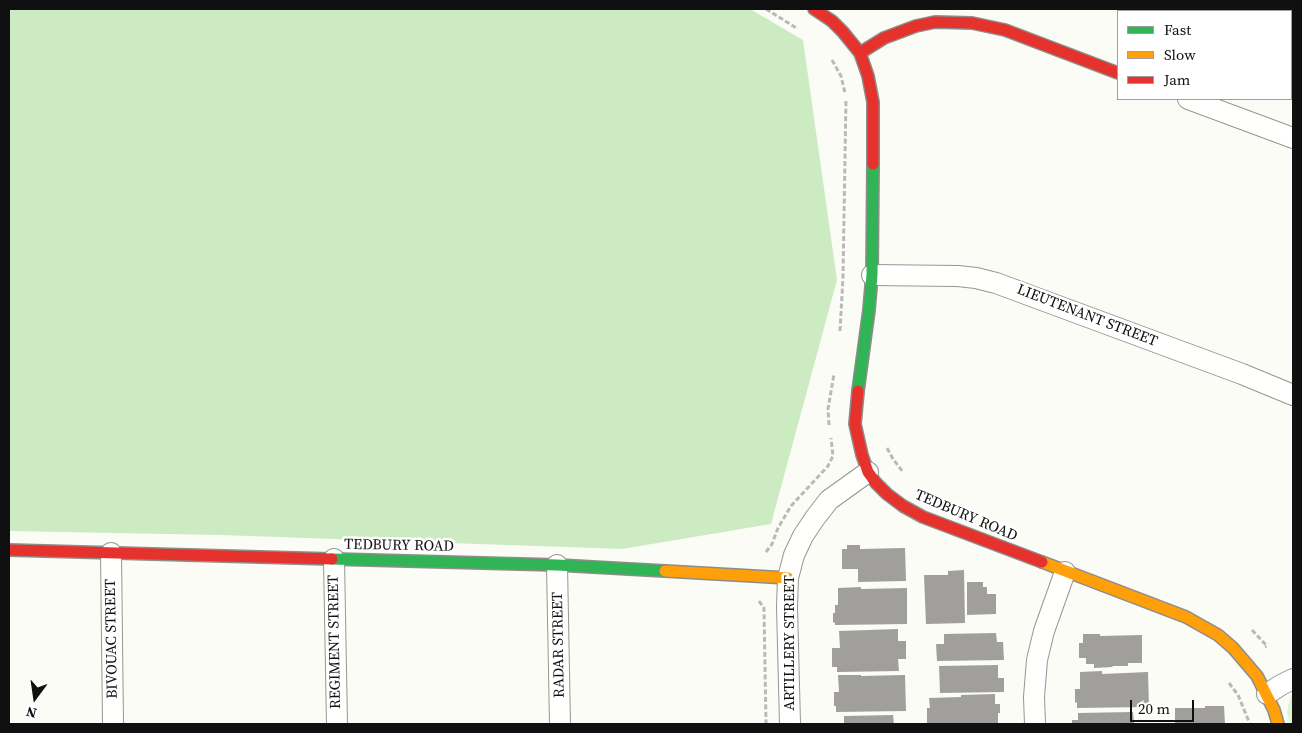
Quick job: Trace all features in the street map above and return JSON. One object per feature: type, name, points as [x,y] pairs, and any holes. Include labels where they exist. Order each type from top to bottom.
[{"type":"street","name":"TEDBURY ROAD","points":[[814,9],[832,21],[860,54],[868,76],[874,102],[872,275],[855,424],[868,472],[876,484],[887,494],[923,518],[1186,617],[1218,635],[1234,648],[1257,676],[1267,694],[1278,724]]},
{"type":"street","points":[[860,54],[884,38],[916,26],[935,22],[972,23],[1005,30],[1117,73]]},
{"type":"street","points":[[1191,100],[1293,138]]},
{"type":"street","name":"LIEUTENANT STREET","points":[[872,275],[958,276],[996,283],[1242,374],[1293,396]]},
{"type":"street","name":"ARTILLERY STREET","points":[[790,724],[787,607],[788,578],[794,555],[803,536],[829,500],[868,472]]},
{"type":"street","name":"TEDBURY ROAD","points":[[9,550],[557,565],[788,578]]},
{"type":"street","name":"BIVOUAC STREET","points":[[111,553],[113,724]]},
{"type":"street","name":"REGIMENT STREET","points":[[334,559],[337,724]]},
{"type":"street","name":"RADAR STREET","points":[[557,565],[560,724]]},
{"type":"street","points":[[1035,724],[1034,698],[1037,660],[1044,631],[1065,572]]},
{"type":"street","points":[[1267,694],[1293,679]]},
{"type":"path","points":[[766,9],[803,32]]},
{"type":"path","points":[[828,55],[834,61],[841,76],[846,101],[843,277],[840,332]]},
{"type":"path","points":[[764,554],[772,544],[778,528],[791,506],[828,466],[833,456],[828,414],[835,366]]},
{"type":"path","points":[[886,445],[893,459],[907,476]]},
{"type":"path","points":[[755,598],[764,608],[766,724]]},
{"type":"path","points":[[1248,627],[1267,646],[1226,678],[1238,695],[1250,724]]},
{"type":"green space","points":[[9,9],[750,9],[803,40],[837,280],[771,524],[622,549],[220,535],[9,531]]},
{"type":"green space","points":[[1293,695],[1293,724],[1290,724],[1287,712],[1290,698]]},
{"type":"building","points":[[847,545],[860,545],[860,549],[905,548],[906,581],[858,582],[858,569],[842,569],[842,549],[847,549]]},
{"type":"building","points":[[964,570],[965,623],[926,624],[924,575],[948,575],[948,571]]},
{"type":"building","points":[[967,582],[983,582],[983,587],[987,587],[987,594],[996,594],[996,614],[967,615]]},
{"type":"building","points":[[861,587],[861,589],[907,588],[907,624],[835,625],[833,613],[835,613],[835,605],[838,605],[838,588]]},
{"type":"building","points":[[898,629],[898,641],[906,641],[906,659],[898,659],[899,671],[837,672],[837,667],[832,667],[832,648],[840,648],[839,631]]},
{"type":"building","points":[[996,633],[997,642],[1003,642],[1004,660],[937,661],[936,644],[944,644],[944,634]]},
{"type":"building","points":[[1083,634],[1100,634],[1100,636],[1142,635],[1142,663],[1128,663],[1128,666],[1094,668],[1094,664],[1086,664],[1086,658],[1079,658],[1079,643],[1083,643]]},
{"type":"building","points":[[998,665],[998,678],[1004,678],[1004,692],[940,693],[939,666]]},
{"type":"building","points":[[1102,671],[1102,674],[1148,672],[1149,707],[1077,708],[1075,689],[1080,689],[1080,672]]},
{"type":"building","points":[[838,675],[905,675],[906,711],[836,712],[834,692],[839,692]]},
{"type":"building","points":[[995,694],[995,704],[1000,704],[998,723],[927,724],[927,708],[930,708],[929,698]]},
{"type":"building","points":[[1205,706],[1224,706],[1225,724],[1175,724],[1175,708],[1205,708]]},
{"type":"building","points":[[1133,712],[1134,724],[1072,724],[1072,720],[1078,720],[1078,713]]},
{"type":"building","points":[[893,715],[894,724],[844,724],[844,716]]},
{"type":"traffic: fast","points":[[858,391],[872,275],[873,164]]},
{"type":"traffic: fast","points":[[332,559],[557,565],[665,571]]},
{"type":"traffic: slow","points":[[1042,562],[1186,617],[1218,635],[1233,648],[1257,676],[1274,710],[1278,724]]},
{"type":"traffic: slow","points":[[665,571],[788,578]]},
{"type":"traffic: jam","points":[[814,9],[832,21],[860,53],[868,76],[873,102],[873,164]]},
{"type":"traffic: jam","points":[[860,53],[884,38],[916,26],[935,22],[972,23],[1005,30],[1117,73]]},
{"type":"traffic: jam","points":[[858,391],[855,424],[862,455],[868,472],[887,494],[923,517],[1042,562]]},
{"type":"traffic: jam","points":[[9,550],[332,559]]}]
